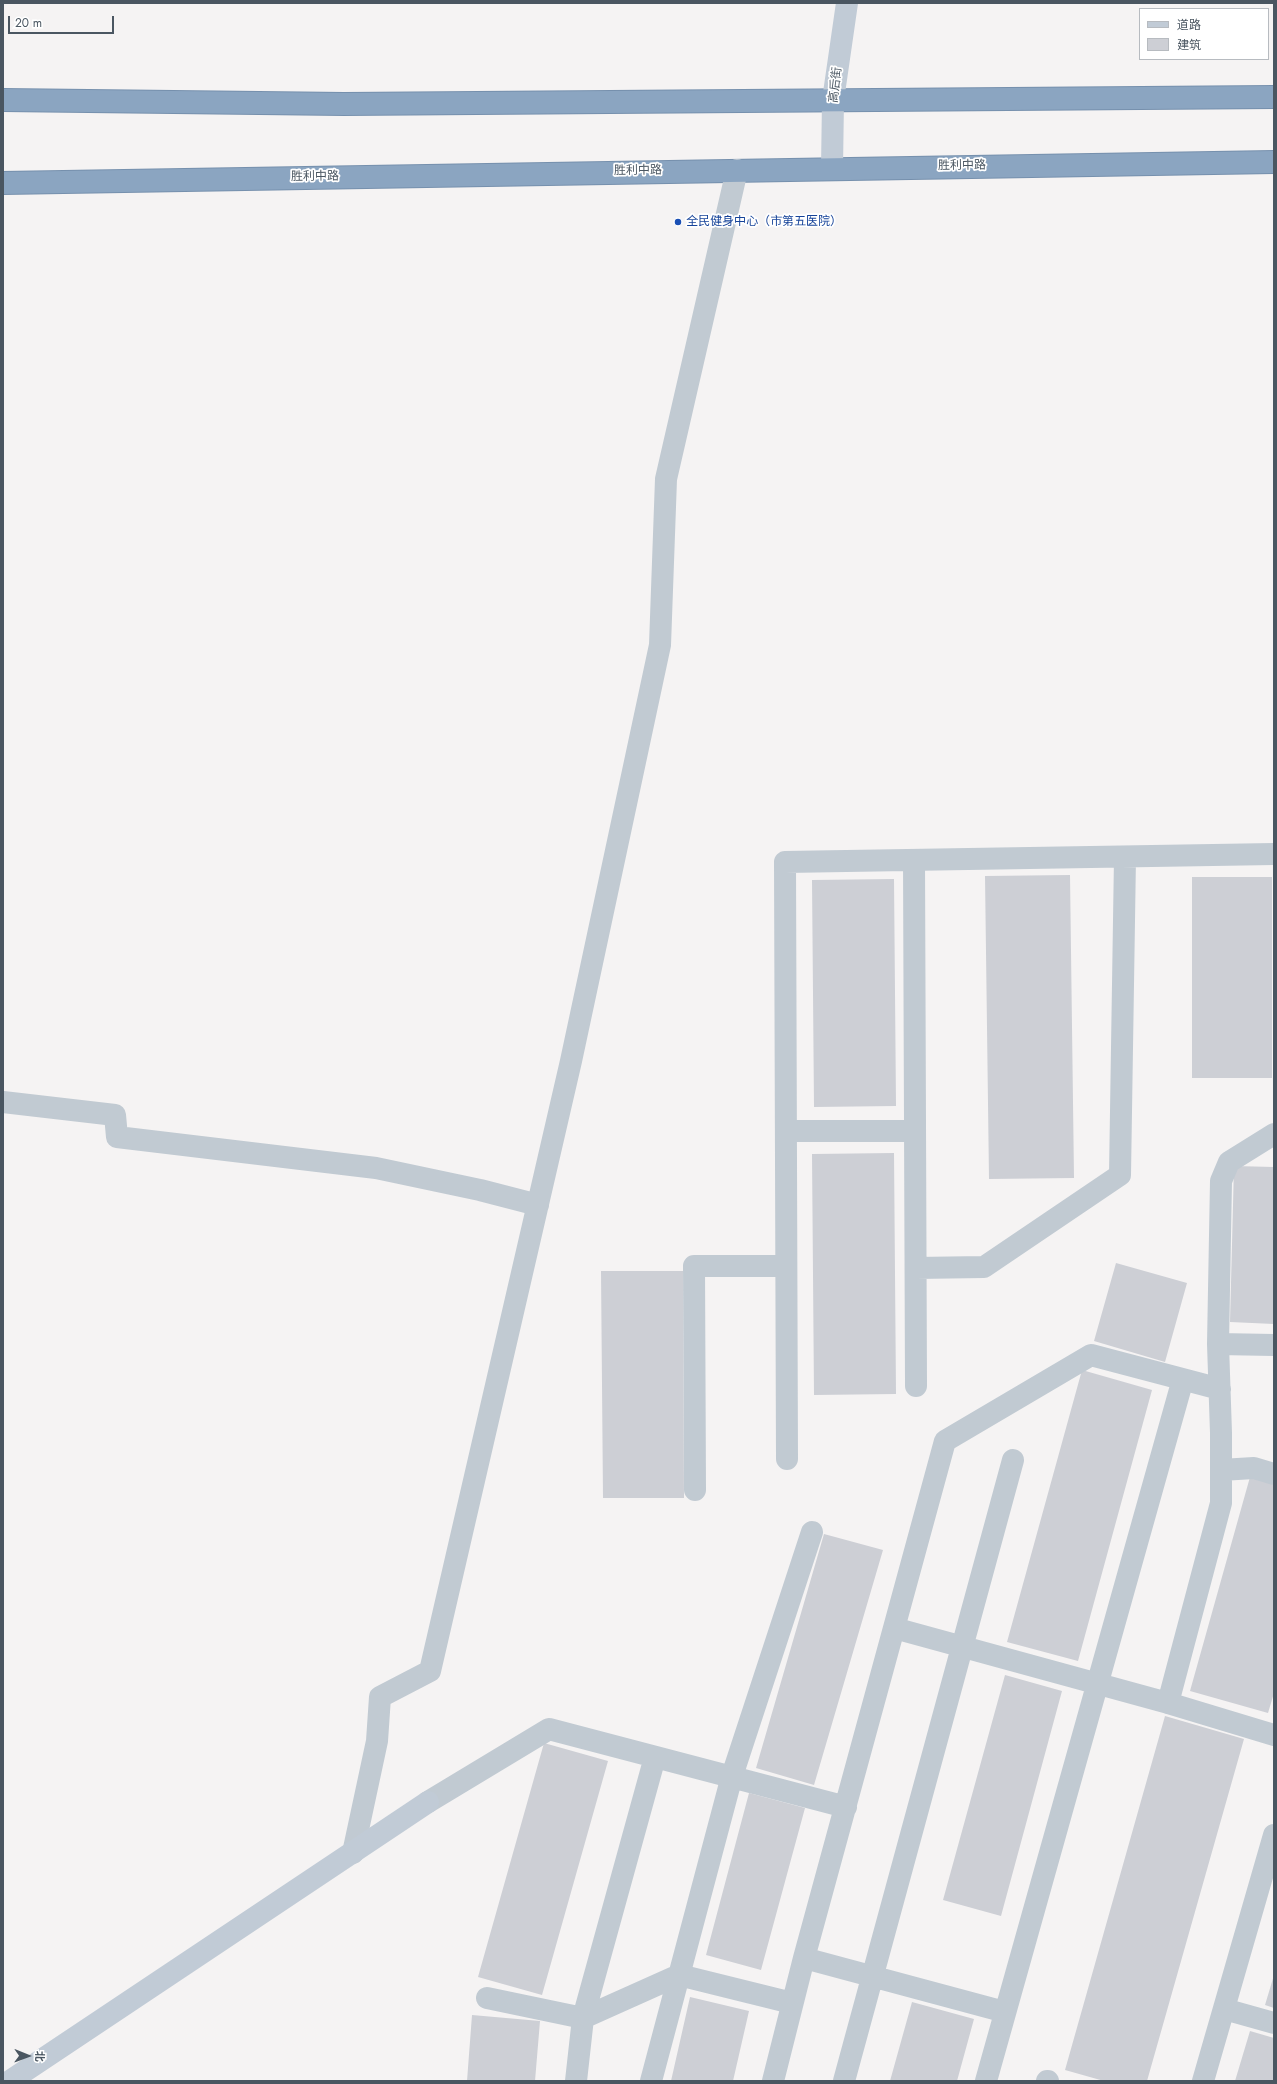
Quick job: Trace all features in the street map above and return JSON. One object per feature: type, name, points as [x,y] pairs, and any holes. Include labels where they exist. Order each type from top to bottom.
[{"type":"highway","points":[[3,100],[352,104],[1274,97]]},
{"type":"highway","name":"胜利中路","points":[[3,183],[832,168],[1274,162]]},
{"type":"street","name":"高后街","points":[[832,168],[833,100],[847,3]]},
{"type":"street","points":[[353,1853],[377,1741],[380,1697],[430,1671],[573,1054],[660,645],[666,479],[737,170]]},
{"type":"street","points":[[787,1459],[786,862],[1274,854]]},
{"type":"street","points":[[916,1268],[984,1267],[1120,1175],[1125,857]]},
{"type":"street","points":[[914,860],[916,1386]]},
{"type":"street","points":[[3,1102],[115,1115],[117,1137],[376,1168],[480,1190],[538,1205]]},
{"type":"street","points":[[786,1131],[915,1131]]},
{"type":"street","points":[[1168,1703],[1221,1503],[1218,1344],[1221,1181],[1229,1162],[1274,1134]]},
{"type":"street","points":[[695,1490],[694,1266],[786,1266]]},
{"type":"street","points":[[1218,1344],[1274,1345]]},
{"type":"street","points":[[773,2081],[804,1958],[945,1441],[1091,1355],[1220,1388]]},
{"type":"street","points":[[986,2081],[1183,1379]]},
{"type":"street","points":[[844,2081],[1013,1460]]},
{"type":"street","points":[[1221,1470],[1254,1468],[1274,1474]]},
{"type":"street","points":[[651,2081],[732,1776],[812,1532]]},
{"type":"street","points":[[894,1628],[1168,1703],[1274,1735]]},
{"type":"street","points":[[10,2081],[428,1802],[549,1729],[846,1807]]},
{"type":"street","points":[[576,2081],[583,2018],[655,1757]]},
{"type":"street","points":[[1203,2081],[1274,1835]]},
{"type":"street","points":[[804,1958],[1005,2012]]},
{"type":"street","points":[[487,1998],[583,2018],[679,1975],[792,2003]]},
{"type":"street","points":[[1224,2009],[1274,2023]]},
{"type":"building","points":[[1070,875],[1074,1178],[989,1179],[985,876]]},
{"type":"building","points":[[1192,877],[1272,877],[1272,1078],[1192,1078]]},
{"type":"building","points":[[894,879],[896,1106],[814,1107],[812,880]]},
{"type":"building","points":[[894,1153],[896,1394],[814,1395],[812,1154]]},
{"type":"building","points":[[1234,1166],[1274,1167],[1274,1324],[1230,1322]]},
{"type":"building","points":[[1116,1263],[1187,1283],[1165,1362],[1094,1341]]},
{"type":"building","points":[[601,1271],[683,1271],[684,1498],[603,1498]]},
{"type":"building","points":[[1082,1370],[1152,1390],[1078,1661],[1007,1642]]},
{"type":"building","points":[[1250,1477],[1274,1484],[1274,1693],[1268,1713],[1190,1691]]},
{"type":"building","points":[[824,1534],[883,1550],[814,1785],[756,1768]]},
{"type":"building","points":[[1005,1675],[1062,1691],[1001,1916],[943,1900]]},
{"type":"building","points":[[1165,1716],[1244,1739],[1147,2081],[1104,2081],[1065,2070]]},
{"type":"building","points":[[544,1743],[608,1761],[542,1995],[478,1977]]},
{"type":"building","points":[[749,1793],[805,1808],[761,1970],[706,1955]]},
{"type":"building","points":[[1274,1975],[1274,2008],[1265,2005]]},
{"type":"building","points":[[690,1997],[749,2011],[733,2081],[671,2081]]},
{"type":"building","points":[[912,2002],[974,2019],[957,2081],[890,2081]]},
{"type":"building","points":[[472,2015],[540,2021],[535,2081],[467,2081]]},
{"type":"building","points":[[1250,2031],[1274,2038],[1274,2081],[1235,2081]]},
{"type":"place","name":"全民健身中心（市第五医院）","points":[[678,222]]}]
